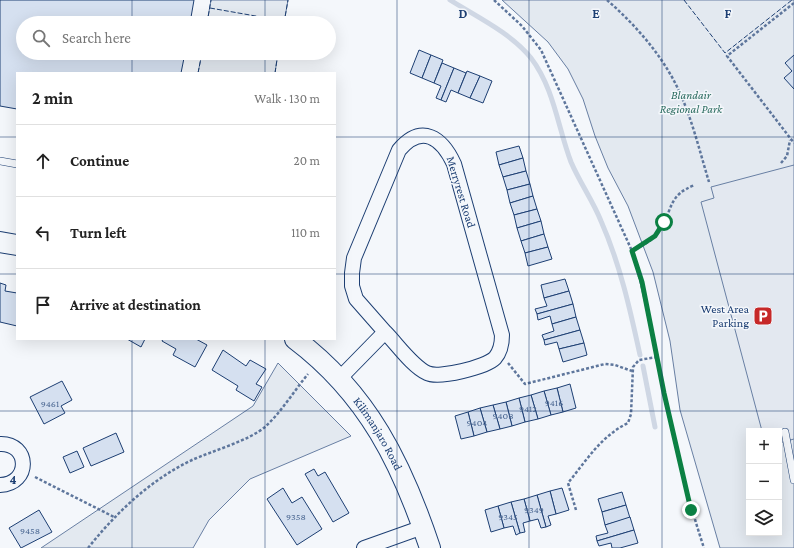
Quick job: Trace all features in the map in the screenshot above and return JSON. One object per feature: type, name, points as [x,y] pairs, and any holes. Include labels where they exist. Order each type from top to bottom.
[{"type":"street","name":"Merryrest Road","points":[[418,136],[428,136],[441,143],[448,150],[454,164],[502,335],[502,344],[499,352],[487,363],[446,374],[432,374],[420,369],[385,332],[356,299],[352,286],[354,258],[400,150],[407,140],[418,136]]},
{"type":"street","points":[[0,242],[16,245]]},
{"type":"street","points":[[339,379],[385,332]]},
{"type":"street","name":"Kilimanjaro Road","points":[[296,340],[320,360],[339,379],[384,438],[405,479],[430,548]]},
{"type":"street","points":[[0,444],[12,446],[20,452],[23,460],[23,470],[17,479],[7,485],[0,485]]},
{"type":"street","points":[[364,548],[423,527]]},
{"type":"lane","points":[[0,161],[16,164]]},
{"type":"lane","points":[[785,432],[794,480]]},
{"type":"path","points":[[494,0],[522,26],[541,50],[632,251],[642,282],[656,357],[691,510],[704,548]]},
{"type":"path","points":[[608,0],[650,44],[670,73],[684,103],[709,182]]},
{"type":"path","points":[[794,3],[727,56],[790,140],[794,142]]},
{"type":"path","points":[[781,163],[786,156],[790,140]]},
{"type":"path","points":[[632,251],[648,242],[659,231],[676,195],[684,189],[695,185]]},
{"type":"path","points":[[499,352],[525,384],[605,364],[615,365],[632,371]]},
{"type":"path","points":[[576,510],[568,483],[609,434],[628,423],[631,414],[632,371],[635,363],[639,360],[656,357]]},
{"type":"path","points":[[88,548],[114,517],[130,502],[161,478],[190,461],[248,437],[265,426],[308,374]]},
{"type":"path","points":[[23,470],[114,517]]},
{"type":"green space","points":[[211,0],[288,0],[285,16],[208,16]]},
{"type":"green space","name":"Blandair Regional Park","points":[[502,0],[794,0],[794,548],[720,548],[680,410],[670,341],[653,272],[628,206],[608,168],[595,136],[583,99],[568,69],[548,42]]},
{"type":"green space","points":[[201,60],[277,60],[275,72],[198,72]]},
{"type":"green space","points":[[278,363],[351,436],[250,479],[209,520],[193,548],[41,548],[253,406]]},
{"type":"shaded area","name":"West Area Parking","points":[[794,165],[794,439],[782,442],[782,428],[761,428],[701,202],[714,198],[711,187]]},
{"type":"building","points":[[0,0],[194,0],[191,16],[16,16],[16,60],[184,60],[181,72],[16,72],[16,109],[0,106]]},
{"type":"building","points":[[419,50],[431,55],[422,78],[410,73]]},
{"type":"building","points":[[431,55],[443,60],[434,83],[422,78]]},
{"type":"building","points":[[794,55],[794,89],[784,78],[792,71],[785,63]]},
{"type":"building","points":[[442,63],[454,68],[441,100],[436,98],[441,86],[434,83]]},
{"type":"building","points":[[454,68],[466,73],[458,93],[451,90],[446,102],[441,100]]},
{"type":"building","points":[[467,71],[480,76],[470,98],[458,93]]},
{"type":"building","points":[[480,76],[492,81],[483,103],[470,98]]},
{"type":"building","points":[[519,146],[523,158],[499,165],[496,152]]},
{"type":"building","points":[[523,158],[526,171],[503,177],[499,165]]},
{"type":"building","points":[[526,171],[530,184],[507,190],[503,177]]},
{"type":"building","points":[[530,184],[533,196],[510,203],[507,190]]},
{"type":"building","points":[[533,196],[537,209],[514,215],[510,203]]},
{"type":"building","points":[[537,209],[541,221],[517,228],[514,215]]},
{"type":"building","points":[[541,221],[544,234],[521,241],[517,228]]},
{"type":"building","points":[[544,234],[548,247],[525,253],[521,241]]},
{"type":"building","points":[[548,247],[552,259],[528,266],[525,253]]},
{"type":"building","points":[[565,279],[569,291],[544,298],[541,285]]},
{"type":"building","points":[[0,283],[6,285],[5,291],[16,293],[16,326],[0,322]]},
{"type":"building","points":[[569,291],[573,304],[537,314],[535,309],[547,306],[544,298]]},
{"type":"building","points":[[573,304],[576,317],[552,324],[550,316],[538,320],[537,314]]},
{"type":"building","points":[[576,317],[580,330],[544,340],[542,335],[554,331],[552,324]]},
{"type":"building","points":[[580,330],[584,343],[559,349],[557,342],[545,345],[544,340]]},
{"type":"building","points":[[129,340],[144,340],[141,347]]},
{"type":"building","points":[[198,340],[207,345],[195,367],[173,355],[176,349],[162,341]]},
{"type":"building","points":[[584,343],[587,355],[563,362],[559,349]]},
{"type":"building","points":[[223,350],[246,366],[250,360],[266,369],[256,384],[262,387],[254,401],[236,390],[238,386],[212,370]]},
{"type":"building","points":[[62,381],[72,400],[61,406],[65,413],[44,424],[30,397]]},
{"type":"building","points":[[570,384],[576,408],[563,412],[557,388]]},
{"type":"building","points":[[557,388],[563,412],[551,415],[544,391]]},
{"type":"building","points":[[544,391],[551,415],[538,419],[531,395]]},
{"type":"building","points":[[531,395],[538,419],[525,422],[519,398]]},
{"type":"building","points":[[519,398],[525,422],[512,426],[506,402]]},
{"type":"building","points":[[506,402],[512,426],[500,429],[493,405]]},
{"type":"building","points":[[493,405],[500,429],[487,432],[480,408]]},
{"type":"building","points":[[480,408],[487,432],[474,436],[468,412]]},
{"type":"building","points":[[468,412],[474,436],[461,439],[455,416]]},
{"type":"building","points":[[116,433],[124,452],[91,466],[83,448]]},
{"type":"building","points":[[77,451],[84,467],[70,473],[63,457]]},
{"type":"building","points":[[314,469],[318,476],[325,472],[349,513],[333,522],[305,474]]},
{"type":"building","points":[[283,488],[292,503],[302,497],[322,529],[297,545],[267,499]]},
{"type":"building","points":[[562,488],[569,510],[556,514],[550,491]]},
{"type":"building","points":[[550,491],[556,514],[548,516],[551,525],[546,527],[537,495]]},
{"type":"building","points":[[622,492],[626,505],[602,512],[598,499]]},
{"type":"building","points":[[537,495],[546,527],[541,528],[538,519],[530,521],[524,499]]},
{"type":"building","points":[[524,499],[530,521],[523,523],[525,532],[520,533],[511,502]]},
{"type":"building","points":[[511,502],[520,533],[516,535],[513,526],[504,528],[498,506]]},
{"type":"building","points":[[626,505],[630,518],[605,525],[602,512]]},
{"type":"building","points":[[498,506],[504,528],[491,532],[485,510]]},
{"type":"building","points":[[39,510],[52,532],[21,548],[9,528]]},
{"type":"building","points":[[630,517],[634,530],[597,541],[596,536],[608,533],[605,525]]},
{"type":"building","points":[[634,530],[638,543],[620,548],[612,548],[611,543],[599,546],[597,541]]},
{"type":"waterway","points":[[450,0],[504,33],[523,49],[539,70],[555,108],[571,162],[598,214],[608,237],[619,270],[640,355]]},
{"type":"waterway","points":[[643,366],[655,427]]},
{"type":"fence","points":[[208,16],[211,0]]},
{"type":"fence","points":[[285,16],[288,0]]},
{"type":"fence","points":[[684,0],[725,53],[792,0]]},
{"type":"fence","points":[[210,8],[256,16]]},
{"type":"fence","points":[[198,72],[201,60]]},
{"type":"fence","points":[[275,72],[277,60]]},
{"type":"place","name":"West Area Parking","points":[[763,316]]},
{"type":"route","points":[[664,222],[655,236],[648,242],[632,251],[642,282],[664,393],[691,510]]}]
